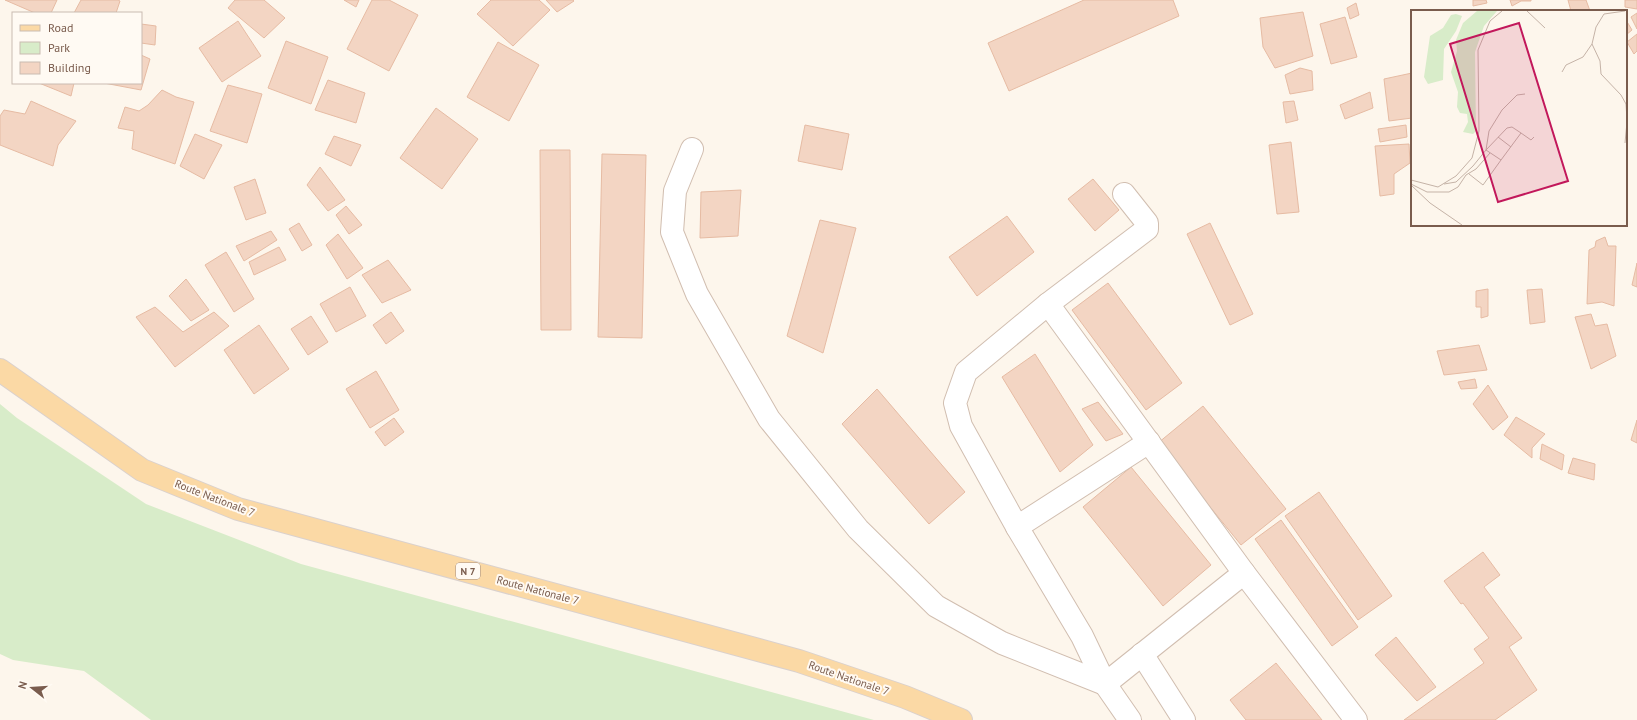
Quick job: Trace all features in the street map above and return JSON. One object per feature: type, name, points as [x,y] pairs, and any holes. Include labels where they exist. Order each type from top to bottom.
[{"type":"main road","name":"Route Nationale 7","points":[[0,370],[142,470],[238,509],[799,660],[905,697],[961,720]]},
{"type":"street","points":[[692,149],[675,191],[672,232],[697,294],[769,419],[858,528],[936,606],[1002,643],[1105,684]]},
{"type":"street","points":[[1124,194],[1147,223],[1147,229],[1048,304],[966,372],[955,403],[961,426],[1017,527],[1082,636],[1105,684],[1130,720]]},
{"type":"street","points":[[1048,304],[1244,573],[1356,720]]},
{"type":"street","points":[[1017,527],[1149,442]]},
{"type":"street","points":[[1105,684],[1244,573]]},
{"type":"street","points":[[1142,654],[1184,720]]},
{"type":"green space","points":[[0,404],[17,418],[146,504],[301,564],[874,720],[151,720],[84,671],[13,660],[0,654]]},
{"type":"building","points":[[5,0],[57,0],[51,12],[33,12]]},
{"type":"building","points":[[81,0],[120,1],[116,12],[75,12]]},
{"type":"building","points":[[235,0],[264,0],[285,18],[264,38],[228,8]]},
{"type":"building","points":[[344,0],[359,0],[356,7]]},
{"type":"building","points":[[372,0],[389,0],[418,15],[389,71],[347,49]]},
{"type":"building","points":[[491,0],[539,0],[550,10],[513,46],[477,14]]},
{"type":"building","points":[[546,0],[573,0],[574,1],[557,12]]},
{"type":"building","points":[[1084,0],[1173,0],[1179,16],[1009,91],[988,43]]},
{"type":"building","points":[[1473,0],[1486,0],[1487,3],[1473,6]]},
{"type":"building","points":[[1510,0],[1531,1],[1521,1],[1512,6]]},
{"type":"building","points":[[1568,0],[1586,0],[1590,10],[1571,10]]},
{"type":"building","points":[[1625,0],[1637,0],[1637,9],[1625,7]]},
{"type":"building","points":[[1356,3],[1359,15],[1350,19],[1347,8]]},
{"type":"building","points":[[1303,12],[1313,56],[1275,68],[1263,47],[1260,18]]},
{"type":"building","points":[[1637,13],[1637,29],[1631,17]]},
{"type":"building","points":[[1345,17],[1357,57],[1331,64],[1320,24]]},
{"type":"building","points":[[238,21],[261,56],[222,82],[199,48]]},
{"type":"building","points":[[1627,22],[1632,30],[1627,34]]},
{"type":"building","points":[[142,24],[156,26],[155,45],[142,43]]},
{"type":"building","points":[[1637,34],[1637,51],[1634,54],[1627,42]]},
{"type":"building","points":[[286,41],[328,57],[311,104],[268,88]]},
{"type":"building","points":[[498,42],[539,65],[509,121],[467,97]]},
{"type":"building","points":[[142,55],[150,59],[141,90],[109,84],[142,84]]},
{"type":"building","points":[[1300,68],[1312,71],[1313,90],[1290,94],[1285,75]]},
{"type":"building","points":[[1411,73],[1411,118],[1389,121],[1384,79]]},
{"type":"building","points":[[328,80],[365,93],[356,123],[315,110]]},
{"type":"building","points":[[41,84],[74,84],[71,96]]},
{"type":"building","points":[[228,85],[262,94],[247,143],[210,131]]},
{"type":"building","points":[[162,90],[176,97],[194,102],[175,164],[132,149],[134,131],[118,128],[125,107],[139,111],[148,105]]},
{"type":"building","points":[[1370,92],[1373,108],[1345,119],[1340,105]]},
{"type":"building","points":[[31,101],[76,121],[58,145],[53,166],[0,145],[0,116],[4,110],[25,114]]},
{"type":"building","points":[[1294,101],[1298,120],[1286,123],[1283,102]]},
{"type":"building","points":[[436,108],[478,139],[442,189],[400,158]]},
{"type":"building","points":[[805,125],[849,134],[842,170],[798,161]]},
{"type":"building","points":[[1406,125],[1407,137],[1380,142],[1378,129]]},
{"type":"building","points":[[195,134],[222,145],[204,179],[180,166]]},
{"type":"building","points":[[334,136],[361,145],[351,166],[325,154]]},
{"type":"building","points":[[1291,142],[1299,212],[1277,214],[1269,145]]},
{"type":"building","points":[[1409,144],[1410,163],[1394,174],[1394,194],[1380,196],[1375,146]]},
{"type":"building","points":[[540,150],[570,150],[571,330],[541,330]]},
{"type":"building","points":[[602,154],[646,155],[642,338],[598,337]]},
{"type":"building","points":[[320,167],[345,200],[328,211],[307,185]]},
{"type":"building","points":[[255,179],[266,213],[246,220],[234,187]]},
{"type":"building","points":[[1093,179],[1119,210],[1095,231],[1068,199]]},
{"type":"building","points":[[741,190],[738,236],[700,238],[701,192]]},
{"type":"building","points":[[346,206],[362,225],[349,234],[336,215]]},
{"type":"building","points":[[1007,216],[1034,252],[977,296],[949,257]]},
{"type":"building","points":[[820,220],[856,228],[823,353],[787,336]]},
{"type":"building","points":[[299,223],[312,245],[302,251],[289,229]]},
{"type":"building","points":[[1210,223],[1253,314],[1230,325],[1187,234]]},
{"type":"building","points":[[271,231],[277,240],[244,261],[236,246]]},
{"type":"building","points":[[338,234],[363,268],[347,279],[326,245]]},
{"type":"building","points":[[1605,237],[1608,246],[1616,246],[1614,306],[1602,302],[1587,304],[1589,250],[1595,247],[1596,241]]},
{"type":"building","points":[[279,247],[286,260],[254,275],[249,262]]},
{"type":"building","points":[[226,252],[254,299],[234,312],[205,265]]},
{"type":"building","points":[[388,260],[411,290],[382,303],[362,275]]},
{"type":"building","points":[[1637,263],[1637,287],[1632,285]]},
{"type":"building","points":[[186,279],[209,310],[191,321],[169,296]]},
{"type":"building","points":[[1108,283],[1182,383],[1146,410],[1072,310]]},
{"type":"building","points":[[350,287],[366,316],[336,332],[320,304]]},
{"type":"building","points":[[1488,289],[1488,316],[1481,318],[1481,307],[1476,307],[1476,291]]},
{"type":"building","points":[[1542,289],[1545,322],[1530,324],[1527,290]]},
{"type":"building","points":[[155,307],[183,332],[214,312],[229,326],[175,367],[136,317]]},
{"type":"building","points":[[391,312],[404,331],[386,344],[373,325]]},
{"type":"building","points":[[1591,314],[1595,326],[1607,324],[1616,356],[1591,369],[1575,317]]},
{"type":"building","points":[[311,316],[328,342],[308,355],[291,329]]},
{"type":"building","points":[[259,325],[289,369],[254,394],[224,350]]},
{"type":"building","points":[[1479,345],[1487,370],[1444,375],[1437,351]]},
{"type":"building","points":[[1035,354],[1093,445],[1060,472],[1002,377]]},
{"type":"building","points":[[376,371],[399,410],[370,428],[346,389]]},
{"type":"building","points":[[1475,379],[1477,388],[1461,389],[1458,382]]},
{"type":"building","points":[[1488,385],[1508,417],[1493,430],[1473,404]]},
{"type":"building","points":[[877,389],[965,492],[929,524],[842,424]]},
{"type":"building","points":[[1098,402],[1123,434],[1106,441],[1082,409]]},
{"type":"building","points":[[1203,406],[1286,509],[1241,545],[1158,443]]},
{"type":"building","points":[[1516,417],[1545,434],[1532,448],[1532,458],[1504,435]]},
{"type":"building","points":[[394,418],[404,432],[385,446],[375,432]]},
{"type":"building","points":[[1637,420],[1637,443],[1631,440]]},
{"type":"building","points":[[1542,444],[1564,455],[1562,470],[1540,459]]},
{"type":"building","points":[[1573,458],[1595,464],[1594,480],[1568,473]]},
{"type":"building","points":[[1131,467],[1211,565],[1163,606],[1083,507]]},
{"type":"building","points":[[1319,492],[1392,596],[1358,620],[1285,516]]},
{"type":"building","points":[[1281,520],[1358,627],[1332,646],[1255,539]]},
{"type":"building","points":[[1483,552],[1500,575],[1484,587],[1522,638],[1509,647],[1537,690],[1495,720],[1404,720],[1484,663],[1474,649],[1489,638],[1463,603],[1461,604],[1444,581]]},
{"type":"building","points":[[1396,637],[1436,687],[1417,701],[1375,655]]},
{"type":"building","points":[[1276,663],[1322,720],[1246,720],[1230,700]]}]
